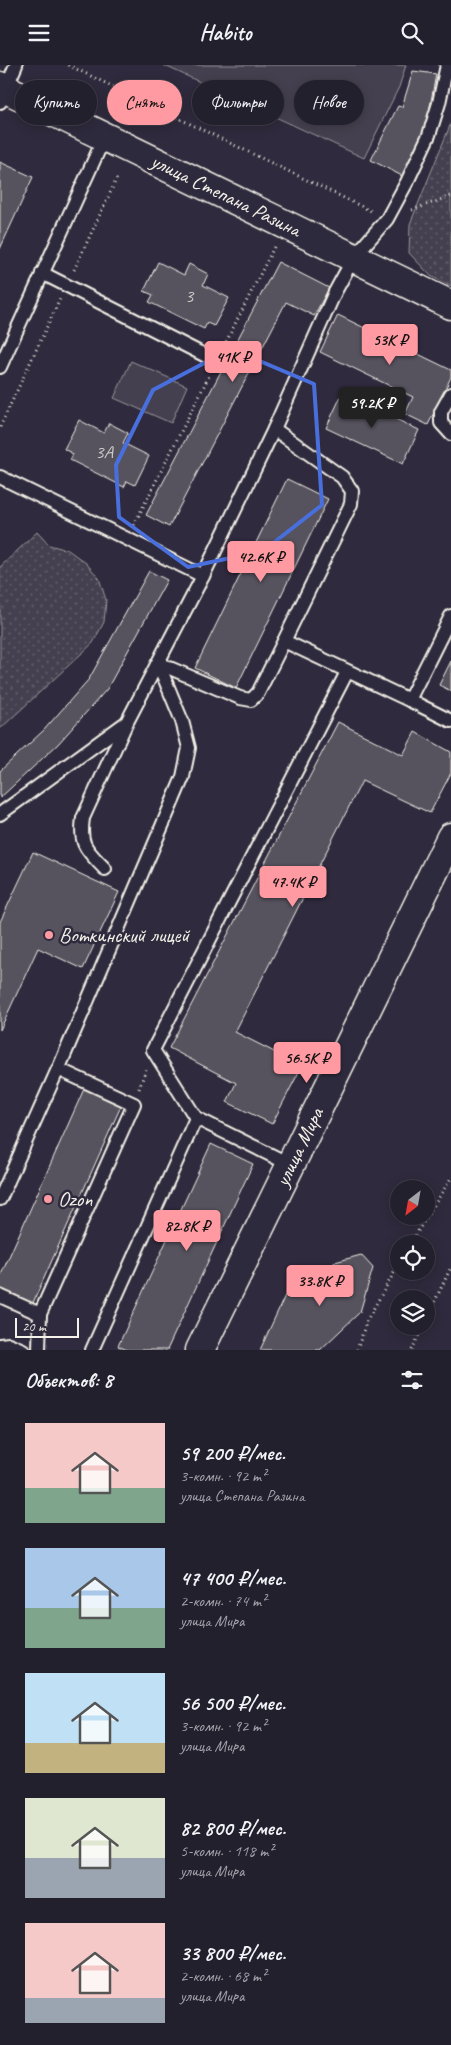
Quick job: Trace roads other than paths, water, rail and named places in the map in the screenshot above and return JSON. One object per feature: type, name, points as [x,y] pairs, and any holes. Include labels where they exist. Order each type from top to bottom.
[{"type":"main road","name":"улица Степана Разина","points":[[6,86],[451,305]]},
{"type":"main road","name":"улица Мира","points":[[200,1350],[451,837]]},
{"type":"lane","points":[[105,869],[87,850],[81,835],[83,818],[127,722],[203,576],[274,429],[336,292],[354,257],[387,219],[407,182],[429,135],[440,103],[447,65]]},
{"type":"lane","points":[[0,367],[105,136]]},
{"type":"lane","points":[[42,273],[216,361]]},
{"type":"lane","points":[[451,394],[441,412],[441,423],[451,434]]},
{"type":"lane","points":[[158,663],[240,698],[251,700],[258,693],[284,641],[351,505],[352,491],[342,477],[274,429]]},
{"type":"lane","points":[[0,477],[203,576]]},
{"type":"lane","points":[[409,700],[451,616]]},
{"type":"lane","points":[[284,641],[451,721]]},
{"type":"lane","points":[[0,1199],[58,1070],[183,777],[189,748],[182,721],[158,663]]},
{"type":"lane","points":[[291,1165],[196,1118],[153,1049],[348,672]]},
{"type":"lane","points":[[0,814],[127,722]]},
{"type":"lane","points":[[39,1350],[40,1314],[134,1104],[58,1070]]},
{"type":"lane","points":[[92,1350],[196,1118]]},
{"type":"lane","points":[[0,1296],[40,1314]]},
{"type":"lane","points":[[0,1345],[9,1344],[23,1350]]},
{"type":"place","name":"Воткинский лицей","points":[[49,935]]},
{"type":"place","name":"Ozon","points":[[48,1199]]}]
